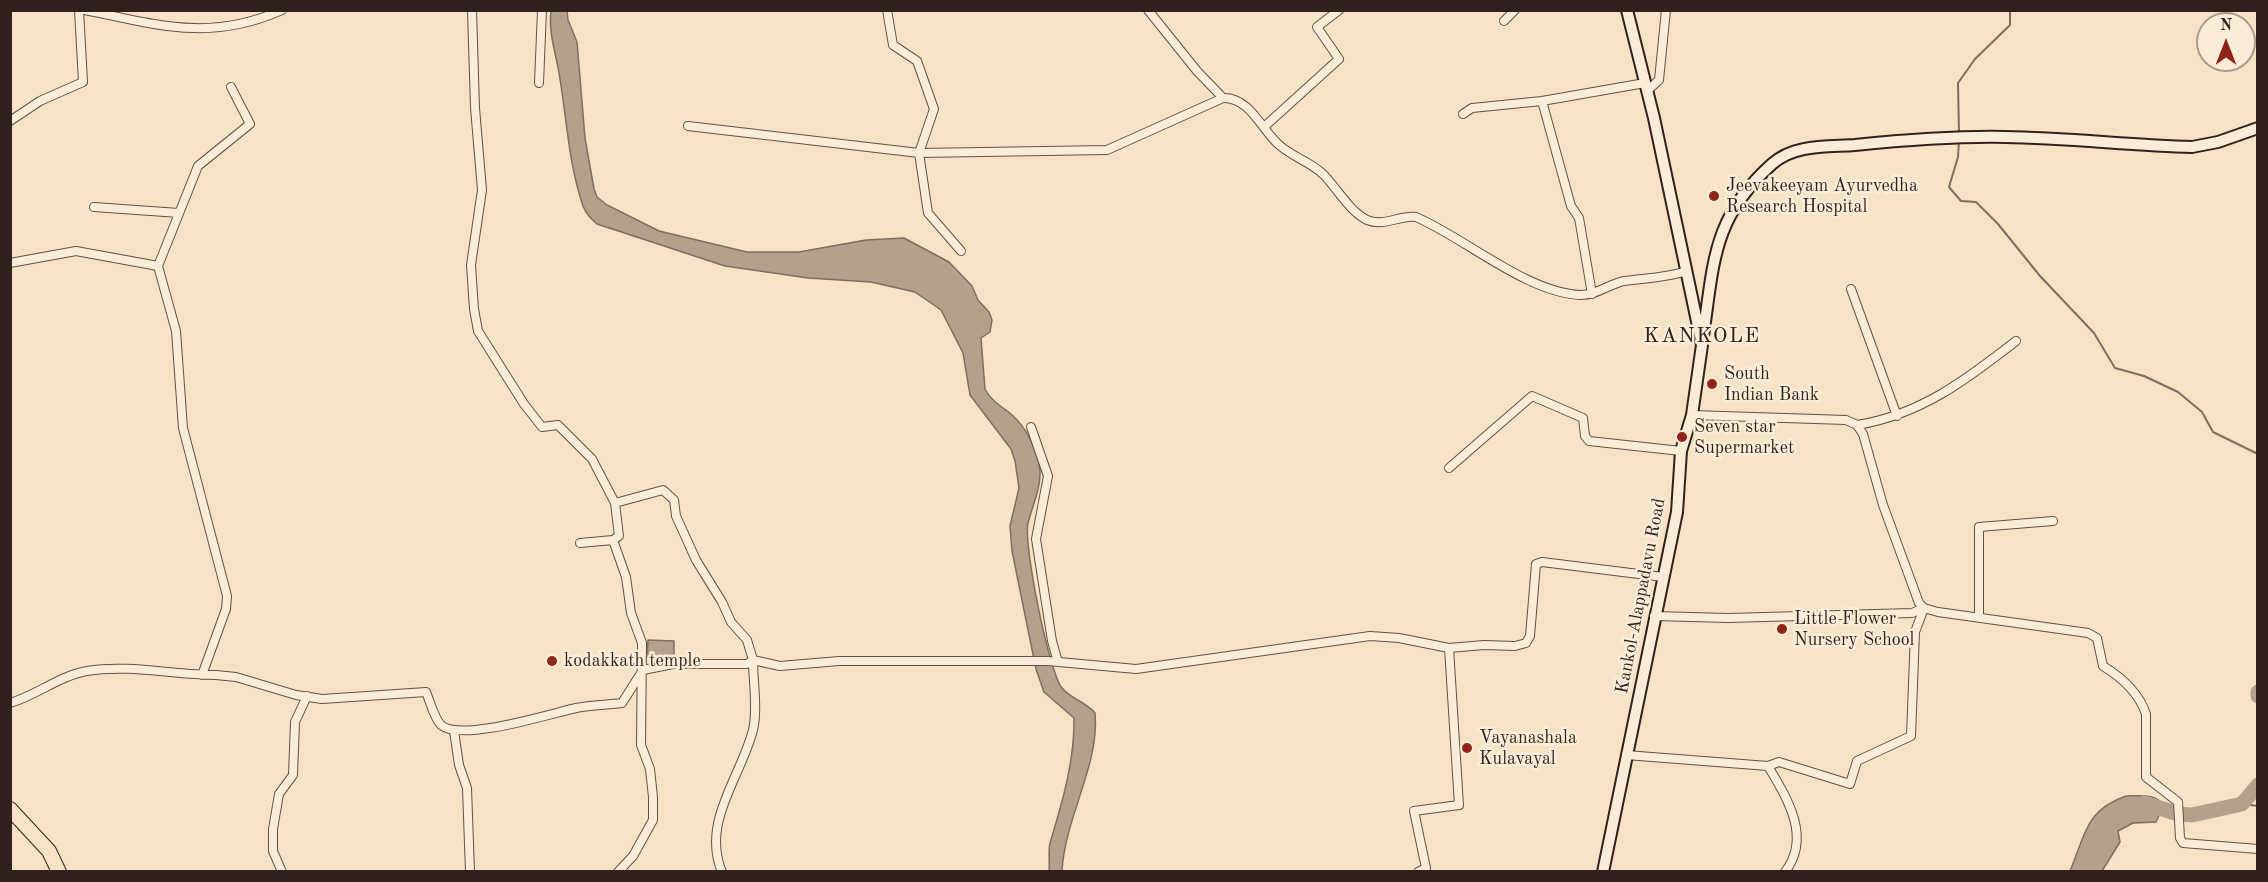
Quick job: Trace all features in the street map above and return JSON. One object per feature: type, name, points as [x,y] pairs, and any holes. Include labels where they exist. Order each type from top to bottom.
[{"type":"highway","points":[[10,808],[49,851],[59,872]]},
{"type":"main road","name":"Kankol-Alappadavu Road","points":[[1603,872],[1677,512],[1681,451],[1692,416],[1702,345],[1627,10]]},
{"type":"main road","points":[[1702,345],[1713,261],[1725,222],[1740,199],[1772,164],[1792,151],[1931,138],[2083,140],[2192,147],[2218,142],[2258,128]]},
{"type":"street","points":[[10,121],[40,101],[83,81],[79,10]]},
{"type":"street","points":[[85,10],[174,27],[211,30],[262,19],[282,10]]},
{"type":"street","points":[[472,10],[482,190],[471,265],[478,331],[524,404],[542,427],[558,425],[577,442],[592,459],[615,503],[619,536],[613,540],[580,543]]},
{"type":"street","points":[[539,83],[542,10]]},
{"type":"street","points":[[887,10],[893,45],[917,62],[934,110],[919,153],[928,213],[961,251]]},
{"type":"street","points":[[1148,10],[1181,53],[1223,98]]},
{"type":"street","points":[[1263,127],[1339,59],[1317,27],[1339,10]]},
{"type":"street","points":[[1504,21],[1515,10]]},
{"type":"street","points":[[1463,114],[1472,108],[1646,87],[1659,80],[1666,10]]},
{"type":"street","points":[[202,675],[226,609],[227,596],[183,428],[176,331],[158,266],[198,166],[250,124],[231,87]]},
{"type":"street","points":[[688,126],[919,153],[1107,150],[1223,98],[1230,98],[1247,107],[1278,145],[1322,173],[1358,214],[1370,221],[1380,223],[1407,216],[1416,217],[1513,272],[1557,291],[1581,295],[1592,294],[1622,281],[1665,278],[1687,271]]},
{"type":"street","points":[[1542,101],[1571,206],[1579,218],[1592,294]]},
{"type":"street","points":[[94,207],[179,213]]},
{"type":"street","points":[[10,263],[76,251],[158,266]]},
{"type":"street","points":[[1851,289],[1897,416]]},
{"type":"street","points":[[1857,425],[1897,416],[1927,404],[1960,384],[2016,341]]},
{"type":"street","points":[[1449,468],[1532,396],[1583,418],[1584,436],[1589,441],[1681,451]]},
{"type":"street","points":[[1692,416],[1846,420],[1857,425],[1863,434],[1882,505],[1914,593],[1924,608]]},
{"type":"street","points":[[1031,427],[1048,476],[1036,538],[1052,641],[1058,662]]},
{"type":"street","points":[[615,503],[663,490],[674,500],[675,516],[696,560],[722,602],[731,622],[747,640],[753,660],[753,728],[742,760],[723,800],[714,852],[722,872]]},
{"type":"street","points":[[1979,618],[1979,527],[2053,521]]},
{"type":"street","points":[[613,540],[627,577],[631,613],[642,643],[641,745],[650,768],[653,819],[633,856],[618,872]]},
{"type":"street","points":[[11,703],[32,696],[46,686],[86,671],[147,671],[236,677],[322,699],[426,692],[440,724],[454,731],[487,729],[512,722],[534,721],[575,708],[622,703],[643,670],[673,664],[747,664],[753,660],[780,666],[839,661],[1032,660],[1136,669],[1370,636],[1399,638],[1449,648],[1515,646],[1526,643],[1530,636],[1536,564],[1542,562],[1663,577]]},
{"type":"street","points":[[1626,755],[1768,766],[1779,762],[1850,784],[1857,761],[1911,736],[1914,632],[1924,608]]},
{"type":"street","points":[[1654,616],[1834,616],[1912,613],[1924,608],[2088,633],[2097,638],[2103,666],[2120,678],[2143,706],[2146,714],[2144,764],[2146,777],[2178,802],[2180,838],[2183,843],[2258,849]]},
{"type":"street","points":[[1418,872],[1426,868],[1414,811],[1459,805],[1449,648]]},
{"type":"street","points":[[282,872],[273,851],[273,829],[279,794],[293,775],[295,722],[307,696]]},
{"type":"street","points":[[454,731],[459,765],[466,788],[470,872]]},
{"type":"street","points":[[1768,766],[1789,801],[1799,839],[1785,872]]},
{"type":"shaded area","points":[[551,11],[567,11],[568,20],[577,42],[585,138],[594,189],[597,197],[607,205],[659,231],[747,252],[799,252],[866,240],[904,238],[949,262],[972,286],[978,300],[989,312],[992,320],[990,332],[981,338],[985,389],[993,400],[1022,425],[1039,462],[1039,484],[1027,535],[1033,580],[1050,658],[1062,688],[1095,713],[1092,752],[1069,831],[1062,871],[1049,871],[1049,850],[1070,765],[1074,718],[1044,692],[1036,669],[1012,551],[1010,526],[1019,488],[1015,461],[1011,449],[970,395],[963,353],[941,310],[915,292],[871,282],[808,278],[725,266],[597,224],[584,209],[574,175],[552,37]]},
{"type":"shaded area","points":[[648,640],[674,641],[674,657],[647,657]]},
{"type":"shaded area","points":[[2126,796],[2146,796],[2160,801],[2164,805],[2156,822],[2133,823],[2118,831],[2120,842],[2102,871],[2070,871],[2088,826],[2094,817],[2112,802]]},
{"type":"waterway","points":[[1959,134],[1958,83],[1975,59],[2010,25],[2010,10]]},
{"type":"waterway","points":[[1959,140],[1958,157],[1949,187],[1961,201],[1976,202],[1998,224],[2040,276],[2094,333],[2115,368],[2144,376],[2178,392],[2202,412],[2213,432],[2258,454]]},
{"type":"waterway","points":[[2144,803],[2178,814],[2192,815],[2242,804],[2258,785]]},
{"type":"waterway","points":[[2242,804],[2258,806]]},
{"type":"place","name":"Jeevakeeyam Ayurvedha Research Hospital","points":[[1714,196]]},
{"type":"place","name":"South Indian Bank","points":[[1712,384]]},
{"type":"place","name":"Seven star Supermarket","points":[[1682,437]]},
{"type":"place","name":"Little Flower Nursery School","points":[[1782,629]]},
{"type":"place","name":"kodakkath temple","points":[[552,661]]},
{"type":"place","name":"Vayanashala Kulavayal","points":[[1467,748]]},
{"type":"district","name":"KANKOLE","points":[[1702,336]]}]
